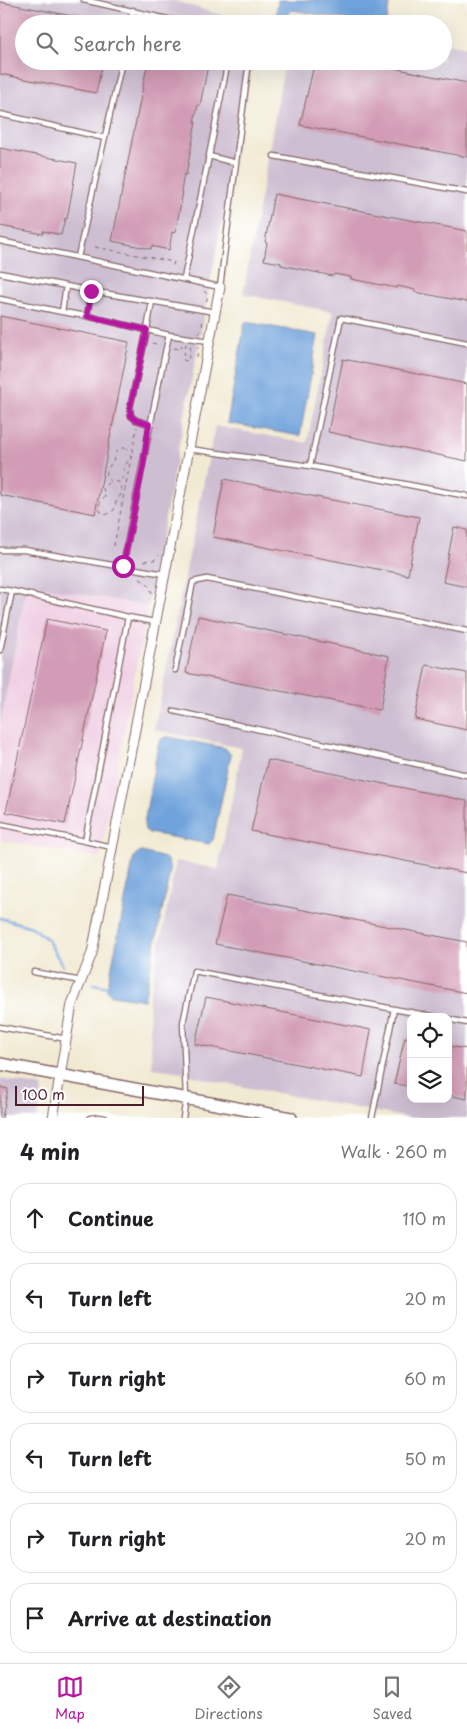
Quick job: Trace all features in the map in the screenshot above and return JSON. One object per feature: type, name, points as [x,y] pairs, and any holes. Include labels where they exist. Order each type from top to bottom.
[{"type":"street","points":[[53,1118],[72,1004],[92,953],[220,287]]},
{"type":"street","points":[[0,1064],[284,1117]]},
{"type":"lane","points":[[84,0],[153,15]]},
{"type":"lane","points":[[132,15],[133,10]]},
{"type":"lane","points":[[78,257],[120,70]]},
{"type":"lane","points":[[184,279],[226,70]]},
{"type":"lane","points":[[0,241],[220,287],[248,70]]},
{"type":"lane","points":[[0,114],[105,138]]},
{"type":"lane","points":[[209,156],[236,163]]},
{"type":"lane","points":[[274,156],[467,192]]},
{"type":"lane","points":[[0,273],[91,291],[216,312]]},
{"type":"lane","points":[[62,312],[66,286]]},
{"type":"lane","points":[[87,316],[91,291]]},
{"type":"lane","points":[[0,299],[87,316],[168,335],[210,341]]},
{"type":"lane","points":[[149,424],[136,420],[131,416],[130,408],[152,301]]},
{"type":"lane","points":[[310,466],[341,318],[467,343]]},
{"type":"lane","points":[[123,566],[143,466],[149,424],[168,335]]},
{"type":"lane","points":[[189,449],[310,466],[467,496]]},
{"type":"lane","points":[[0,550],[24,550],[165,574]]},
{"type":"lane","points":[[174,670],[193,582],[207,580],[467,631]]},
{"type":"lane","points":[[0,589],[156,622]]},
{"type":"lane","points":[[0,650],[12,591]]},
{"type":"lane","points":[[85,841],[128,617]]},
{"type":"lane","points":[[174,711],[467,775]]},
{"type":"lane","points":[[0,824],[112,847]]},
{"type":"lane","points":[[183,1118],[186,1098],[183,1023],[194,971],[415,1013]]},
{"type":"lane","points":[[34,972],[81,981]]},
{"type":"lane","points":[[372,1118],[394,1009]]},
{"type":"lane","points":[[452,1020],[467,1023]]},
{"type":"lane","points":[[0,1027],[66,1039]]},
{"type":"lane","points":[[90,1118],[105,1118]]},
{"type":"path","points":[[95,246],[174,262],[172,268]]},
{"type":"path","points":[[203,290],[208,297],[204,304]]},
{"type":"path","points":[[197,333],[202,329],[204,318],[200,314]]},
{"type":"path","points":[[148,342],[160,345]]},
{"type":"path","points":[[171,347],[181,349],[182,343],[186,343],[183,360],[188,361],[192,342],[195,343],[198,348],[197,358]]},
{"type":"path","points":[[114,546],[138,426]]},
{"type":"path","points":[[119,482],[110,480],[106,470],[113,461],[118,449],[124,448],[131,457]]},
{"type":"path","points":[[119,482],[124,476],[124,467],[131,457]]},
{"type":"path","points":[[110,480],[103,488],[105,497],[99,507],[101,512],[106,515],[114,510],[116,502],[122,493],[119,482]]},
{"type":"path","points":[[144,561],[154,560],[160,553]]},
{"type":"path","points":[[140,579],[148,584],[152,594]]},
{"type":"shaded area","points":[[0,0],[172,0],[221,15],[15,15],[15,70],[251,70],[148,606],[27,584],[0,725]]},
{"type":"shaded area","points":[[452,45],[467,48],[467,1118],[409,1118],[152,1068],[149,999],[176,861],[218,869],[242,748],[154,730],[215,426],[307,443],[333,312],[243,294],[283,70],[452,70]]},
{"type":"shaded area","points":[[27,583],[148,606],[100,858],[0,840],[0,725]]},
{"type":"shaded area","points":[[0,1079],[43,1087],[37,1118],[0,1118]]},
{"type":"water","points":[[278,0],[390,0],[388,15],[320,15],[292,10],[288,15],[276,15]]},
{"type":"water","points":[[245,322],[318,335],[300,436],[227,423]]},
{"type":"water","points":[[165,737],[225,748],[231,755],[213,840],[209,844],[149,833],[145,830],[144,824],[158,745],[160,740]]},
{"type":"water","points":[[142,852],[165,858],[168,861],[170,871],[144,1000],[113,995],[107,990],[134,857],[137,853]]},
{"type":"building","points":[[0,2],[67,15],[15,15],[15,70],[101,70],[96,93],[0,74]]},
{"type":"building","points":[[146,70],[207,70],[200,105],[198,105],[194,122],[196,122],[186,175],[184,174],[181,192],[183,192],[175,233],[172,232],[169,250],[151,246],[151,249],[112,241]]},
{"type":"building","points":[[313,70],[403,70],[467,83],[467,157],[300,125]]},
{"type":"building","points":[[0,148],[77,163],[67,219],[65,218],[61,235],[43,231],[43,234],[0,226]]},
{"type":"building","points":[[274,194],[467,231],[467,302],[415,292],[415,290],[398,286],[397,288],[334,274],[333,276],[264,260],[267,243],[265,242]]},
{"type":"building","points":[[0,316],[129,342],[95,514],[0,495]]},
{"type":"building","points":[[343,359],[467,384],[467,461],[328,432]]},
{"type":"building","points":[[224,479],[419,517],[408,575],[213,537]]},
{"type":"building","points":[[454,527],[467,530],[467,587],[443,582]]},
{"type":"building","points":[[198,616],[389,656],[380,710],[186,673]]},
{"type":"building","points":[[47,619],[106,631],[65,824],[6,812]]},
{"type":"building","points":[[426,665],[467,673],[467,730],[415,719]]},
{"type":"building","points":[[268,760],[467,801],[467,873],[251,831]]},
{"type":"building","points":[[227,895],[467,942],[467,993],[215,944]]},
{"type":"building","points":[[206,997],[371,1030],[363,1077],[195,1044]]},
{"type":"building","points":[[405,1037],[407,1037],[407,1086],[394,1084]]},
{"type":"building","points":[[452,1047],[467,1049],[467,1099],[452,1096]]},
{"type":"building","points":[[0,1087],[8,1089],[2,1118],[0,1118]]},
{"type":"waterway","points":[[0,918],[32,927],[47,939],[63,966]]},
{"type":"waterway","points":[[93,984],[110,987]]},
{"type":"route","points":[[91,291],[87,316],[147,330],[130,408],[131,416],[136,420],[149,424],[143,466],[123,566]]}]
